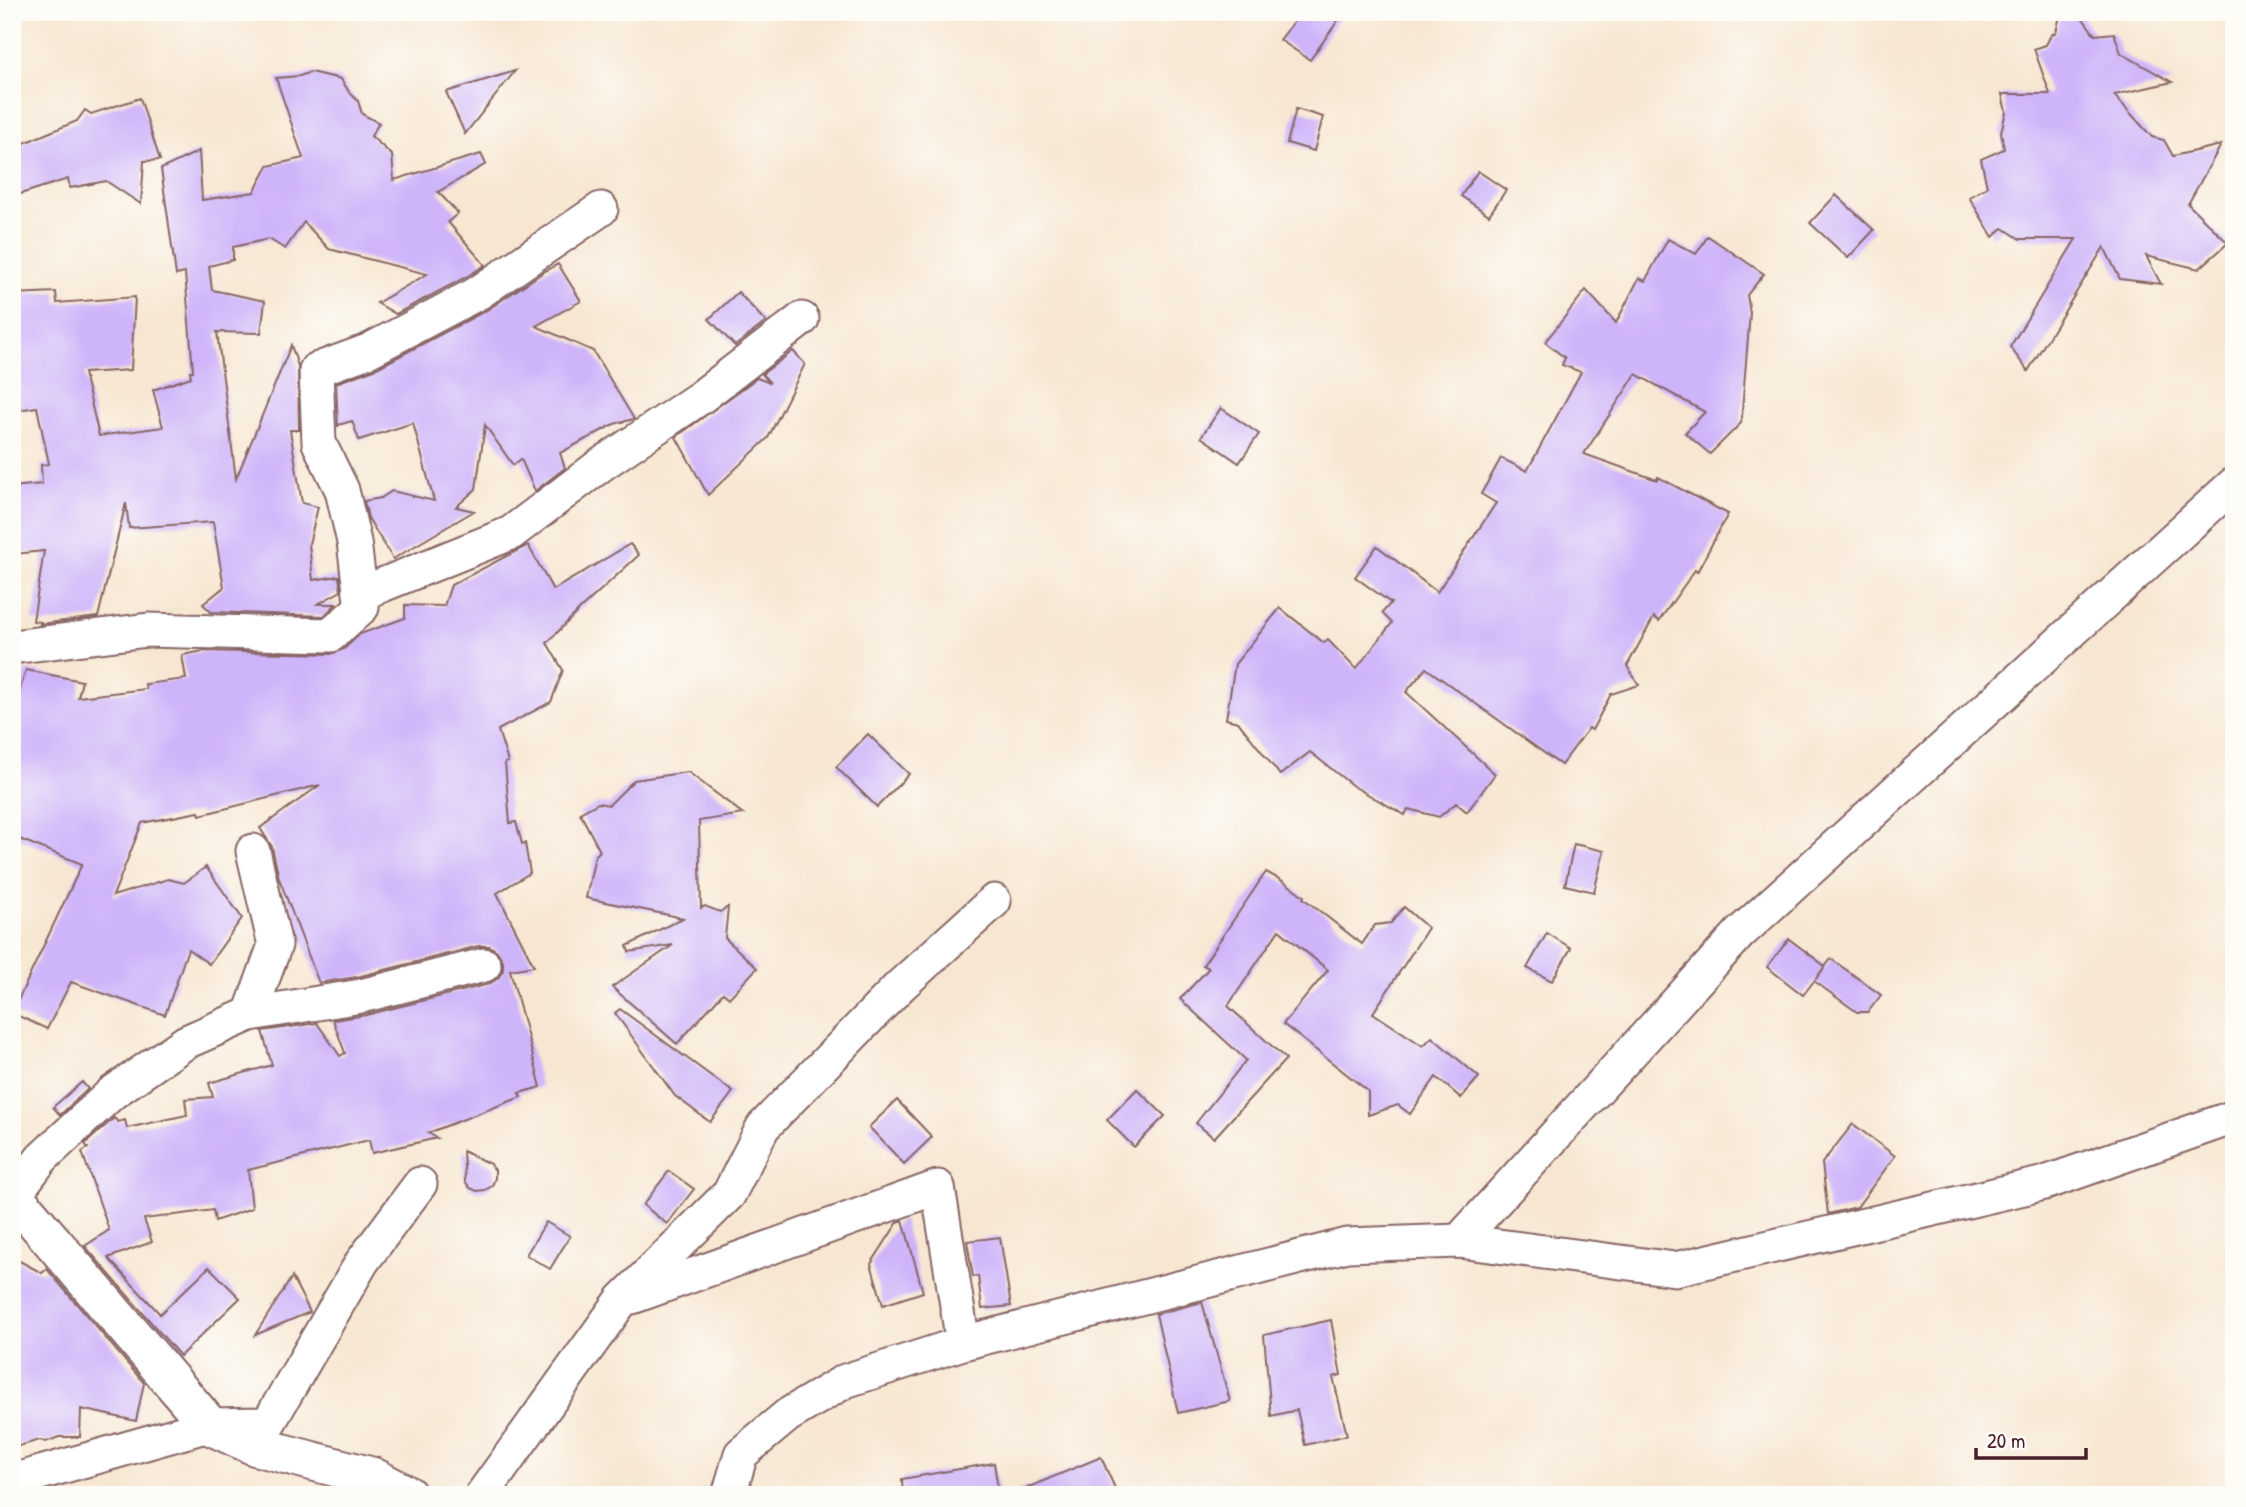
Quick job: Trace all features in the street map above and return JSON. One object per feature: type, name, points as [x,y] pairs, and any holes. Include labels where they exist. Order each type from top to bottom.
[{"type":"street","points":[[12,647],[148,630],[331,635],[362,607],[354,542],[342,489],[319,443],[316,370],[368,351],[478,293],[601,209]]},
{"type":"street","points":[[360,594],[511,533],[602,464],[701,397],[802,319]]},
{"type":"street","points":[[1459,1241],[1740,933],[2234,484]]},
{"type":"street","points":[[250,1014],[275,945],[253,851]]},
{"type":"street","points":[[482,1495],[622,1300],[729,1194],[763,1127],[900,986],[994,901]]},
{"type":"street","points":[[407,1495],[373,1477],[255,1446],[209,1425],[13,1194],[42,1158],[112,1093],[186,1042],[250,1014],[361,996],[484,965]]},
{"type":"street","points":[[729,1495],[741,1454],[788,1415],[845,1381],[962,1343],[1347,1245],[1459,1241],[1675,1269],[2045,1184],[2234,1116]]},
{"type":"street","points":[[12,1481],[209,1425],[268,1424],[362,1262],[420,1184]]},
{"type":"street","points":[[622,1300],[938,1187],[962,1343]]},
{"type":"building","points":[[1301,12],[1344,12],[1310,60],[1280,40]]},
{"type":"building","points":[[2061,12],[2078,12],[2095,35],[2114,33],[2121,53],[2172,82],[2114,95],[2152,137],[2164,140],[2173,156],[2221,145],[2188,204],[2228,243],[2199,269],[2146,256],[2161,284],[2120,279],[2104,247],[2028,371],[2010,347],[2076,239],[2020,239],[2003,228],[1993,237],[1969,197],[1987,187],[1981,159],[2004,149],[2001,132],[2006,112],[2002,94],[2050,94],[2034,49],[2046,45],[2051,35],[2056,32]]},
{"type":"building","points":[[515,71],[465,134],[446,92]]},
{"type":"building","points":[[310,72],[341,79],[358,101],[362,114],[379,123],[371,136],[392,155],[394,180],[481,154],[486,164],[438,192],[458,213],[448,222],[485,265],[396,314],[377,303],[427,274],[329,249],[304,222],[285,249],[269,239],[233,247],[233,260],[209,266],[212,290],[265,301],[261,333],[217,332],[236,479],[291,345],[298,366],[299,430],[290,430],[302,503],[318,507],[309,544],[313,580],[339,576],[341,591],[318,604],[336,604],[324,616],[211,612],[203,604],[224,587],[213,522],[129,528],[126,503],[98,617],[40,624],[41,622],[33,621],[44,551],[15,554],[12,487],[42,484],[41,465],[49,464],[37,407],[12,411],[12,294],[56,292],[57,303],[135,297],[131,370],[84,373],[99,436],[163,427],[153,390],[191,377],[190,371],[193,371],[185,273],[176,275],[161,169],[199,151],[202,200],[254,192],[268,166],[303,158],[276,78],[300,76]]},
{"type":"building","points":[[140,98],[160,160],[144,161],[141,204],[106,181],[70,188],[68,179],[17,195],[24,143],[77,121],[85,110],[91,114]]},
{"type":"building","points":[[1296,109],[1323,117],[1314,151],[1287,143]]},
{"type":"building","points":[[1478,171],[1506,190],[1489,215],[1461,196]]},
{"type":"building","points":[[1836,195],[1874,230],[1848,258],[1810,223]]},
{"type":"building","points":[[1708,236],[1764,274],[1747,295],[1750,313],[1741,423],[1710,454],[1685,433],[1705,412],[1636,374],[1584,454],[1657,480],[1658,477],[1728,514],[1697,572],[1695,570],[1659,621],[1654,617],[1627,666],[1639,685],[1611,694],[1592,730],[1589,728],[1561,765],[1426,668],[1406,692],[1495,774],[1467,812],[1456,803],[1439,817],[1408,809],[1405,815],[1353,786],[1310,752],[1280,775],[1238,722],[1226,719],[1235,664],[1280,608],[1324,643],[1328,640],[1356,669],[1392,623],[1382,613],[1391,603],[1355,577],[1377,546],[1437,592],[1496,503],[1481,494],[1501,458],[1527,471],[1581,372],[1562,365],[1565,358],[1545,342],[1586,290],[1616,323],[1639,278],[1645,281],[1668,239],[1696,254]]},
{"type":"building","points":[[558,264],[581,301],[536,326],[593,351],[634,419],[614,424],[560,453],[565,468],[535,491],[521,459],[513,465],[485,425],[476,489],[456,507],[474,511],[393,559],[368,518],[364,501],[381,498],[392,491],[434,501],[413,423],[359,440],[352,421],[338,427],[336,383],[377,368],[487,310]]},
{"type":"building","points":[[738,292],[766,322],[735,346],[709,319]]},
{"type":"building","points":[[793,351],[805,364],[768,438],[708,495],[676,437],[757,378],[770,383],[762,374]]},
{"type":"building","points":[[1221,408],[1259,434],[1239,463],[1201,437]]},
{"type":"building","points":[[630,544],[639,555],[547,643],[563,670],[551,702],[498,730],[508,762],[505,763],[510,823],[516,822],[522,844],[525,843],[530,873],[497,893],[534,966],[510,970],[541,1087],[519,1093],[521,1097],[428,1133],[437,1138],[372,1153],[369,1140],[248,1170],[252,1208],[215,1221],[213,1210],[144,1219],[152,1242],[108,1258],[160,1314],[209,1267],[240,1298],[180,1356],[85,1246],[109,1230],[82,1152],[88,1148],[85,1144],[114,1118],[118,1122],[125,1120],[127,1128],[187,1115],[185,1099],[213,1097],[209,1083],[272,1065],[262,1031],[317,1023],[340,1056],[345,1053],[333,1020],[366,1015],[489,984],[498,978],[503,970],[503,961],[497,951],[489,946],[479,946],[357,977],[319,983],[279,878],[272,847],[260,828],[320,785],[200,815],[199,812],[142,823],[113,896],[168,879],[184,883],[206,867],[242,918],[209,964],[188,949],[165,1015],[71,982],[47,1029],[12,1013],[82,864],[12,836],[12,715],[26,670],[82,681],[78,697],[146,689],[145,684],[186,679],[182,655],[204,651],[331,654],[344,649],[360,634],[405,618],[405,605],[444,606],[451,585],[528,545],[553,590]]},
{"type":"building","points":[[868,734],[909,774],[877,807],[836,767]]},
{"type":"building","points":[[688,772],[743,814],[699,821],[701,908],[705,906],[720,912],[728,907],[725,938],[757,968],[729,998],[723,993],[677,1044],[612,987],[673,945],[629,952],[627,946],[683,918],[586,898],[595,856],[600,851],[580,813],[598,803],[609,805],[634,780]]},
{"type":"building","points":[[1574,844],[1604,851],[1594,892],[1565,885]]},
{"type":"building","points":[[1266,872],[1304,896],[1303,898],[1362,944],[1375,925],[1391,923],[1404,907],[1428,928],[1373,1013],[1423,1046],[1432,1037],[1479,1077],[1461,1098],[1436,1077],[1410,1114],[1398,1105],[1368,1115],[1368,1091],[1283,1024],[1328,970],[1279,930],[1228,1006],[1286,1059],[1214,1138],[1196,1123],[1246,1060],[1180,999],[1209,968],[1203,965]]},
{"type":"building","points":[[1547,933],[1571,948],[1552,981],[1527,968]]},
{"type":"building","points":[[1789,939],[1825,966],[1815,980],[1831,959],[1881,995],[1868,1012],[1857,1012],[1814,981],[1803,995],[1767,967]]},
{"type":"building","points":[[620,1009],[733,1092],[710,1122],[675,1096],[615,1013]]},
{"type":"building","points":[[82,1082],[88,1089],[60,1115],[53,1107]]},
{"type":"building","points":[[1137,1089],[1165,1116],[1134,1147],[1107,1120]]},
{"type":"building","points":[[897,1100],[932,1137],[904,1164],[869,1127]]},
{"type":"building","points":[[1853,1124],[1895,1156],[1857,1207],[1828,1214],[1822,1163]]},
{"type":"building","points":[[463,1151],[490,1164],[495,1170],[492,1186],[477,1191],[470,1188],[465,1181]]},
{"type":"building","points":[[669,1171],[694,1189],[667,1224],[643,1205]]},
{"type":"building","points":[[903,1220],[923,1292],[883,1305],[871,1264],[898,1222]]},
{"type":"building","points":[[546,1222],[570,1236],[550,1269],[526,1255]]},
{"type":"building","points":[[1000,1237],[1011,1306],[982,1309],[978,1276],[973,1277],[967,1241]]},
{"type":"building","points":[[12,1257],[42,1273],[47,1269],[144,1383],[136,1421],[81,1409],[80,1437],[59,1437],[46,1442],[40,1440],[12,1448]]},
{"type":"building","points":[[292,1277],[310,1312],[255,1335]]},
{"type":"building","points":[[1202,1302],[1230,1401],[1178,1413],[1156,1314]]},
{"type":"building","points":[[1331,1320],[1341,1375],[1333,1377],[1347,1435],[1305,1445],[1297,1410],[1271,1416],[1264,1335]]},
{"type":"building","points":[[1101,1457],[1118,1495],[1012,1495],[1012,1494]]},
{"type":"building","points":[[994,1463],[999,1495],[903,1495],[902,1479]]}]
